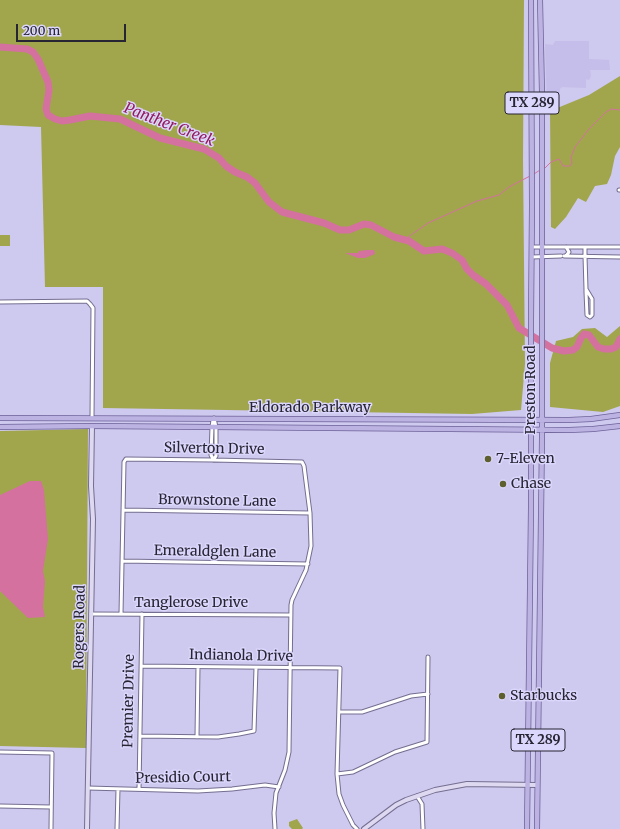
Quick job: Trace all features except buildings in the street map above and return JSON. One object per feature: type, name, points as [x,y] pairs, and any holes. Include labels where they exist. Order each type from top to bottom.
[{"type":"main road","name":"Preston Road","points":[[528,829],[531,429],[530,320],[532,256],[531,0]]},
{"type":"main road","name":"Preston Road","points":[[537,829],[542,430],[542,154],[540,0]]},
{"type":"main road","points":[[532,48],[541,48]]},
{"type":"main road","name":"Eldorado Parkway","points":[[0,418],[92,417],[542,420],[591,419],[620,415]]},
{"type":"main road","points":[[92,417],[92,426]]},
{"type":"main road","points":[[0,418],[0,427]]},
{"type":"main road","points":[[371,419],[371,428]]},
{"type":"main road","points":[[448,419],[448,429]]},
{"type":"main road","name":"Eldorado Parkway","points":[[0,427],[92,426],[593,430],[620,426]]},
{"type":"main road","points":[[530,550],[541,550]]},
{"type":"main road","points":[[530,655],[539,655]]},
{"type":"street","points":[[532,247],[620,247]]},
{"type":"street","points":[[564,256],[569,252],[566,247]]},
{"type":"street","points":[[585,247],[585,256],[586,289],[587,315],[590,317],[592,315],[592,299],[586,289]]},
{"type":"street","points":[[532,256],[620,257]]},
{"type":"street","points":[[0,302],[87,301],[90,304],[93,308],[93,367],[91,387],[92,417]]},
{"type":"street","points":[[213,460],[211,456],[214,418]]},
{"type":"street","name":"Rogers Road","points":[[87,829],[93,519],[91,486],[92,426]]},
{"type":"street","name":"Silverton Drive","points":[[123,510],[124,462],[126,459],[213,460],[302,462],[304,466],[310,513]]},
{"type":"street","points":[[121,614],[123,510]]},
{"type":"street","name":"Brownstone Lane","points":[[123,510],[310,513]]},
{"type":"street","points":[[275,829],[276,793],[288,760],[289,752],[292,600],[305,574],[308,564],[311,546],[310,513]]},
{"type":"street","name":"Emeraldglen Lane","points":[[122,561],[308,564]]},
{"type":"street","name":"Tanglerose Drive","points":[[91,614],[291,615]]},
{"type":"street","name":"Premier Drive","points":[[139,789],[142,614]]},
{"type":"street","points":[[337,774],[352,772],[395,752],[427,742],[428,657]]},
{"type":"street","name":"Indianola Drive","points":[[141,666],[340,668],[339,712]]},
{"type":"street","points":[[197,737],[198,667]]},
{"type":"street","points":[[140,736],[218,737],[254,731],[256,668]]},
{"type":"street","points":[[357,829],[353,826],[339,794],[337,774],[339,712],[362,712],[411,696],[428,694]]},
{"type":"street","points":[[0,752],[52,753],[51,829]]},
{"type":"street","points":[[364,829],[396,805],[435,790],[467,784],[537,784]]},
{"type":"street","name":"Presidio Court","points":[[88,788],[198,791],[265,785],[279,787]]},
{"type":"street","points":[[117,829],[118,789]]},
{"type":"street","points":[[417,796],[422,804],[423,829]]},
{"type":"street","points":[[0,806],[51,807]]},
{"type":"shaded area","points":[[555,41],[589,41],[589,59],[609,60],[610,70],[590,70],[591,76],[589,80],[586,79],[586,88],[562,87],[560,89],[558,102],[547,105],[545,44],[553,45]]},
{"type":"shaded area","points":[[374,250],[375,254],[365,258],[358,258],[345,253],[358,253],[359,251]]},
{"type":"shaded area","points":[[30,481],[41,481],[44,490],[48,539],[43,571],[45,581],[43,607],[45,617],[28,618],[0,591],[0,495]]},
{"type":"green space","points":[[0,0],[524,0],[523,159],[525,364],[521,410],[472,414],[103,408],[103,287],[45,287],[41,127],[0,125]]},
{"type":"green space","points":[[620,76],[620,147],[615,156],[611,175],[607,184],[595,186],[586,202],[578,198],[566,217],[555,229],[551,227],[550,111],[589,95]]},
{"type":"green space","points":[[0,235],[10,235],[10,246],[0,246]]},
{"type":"green space","points":[[620,326],[620,406],[603,412],[550,407],[550,363],[556,341],[573,337],[582,329],[595,328],[607,337]]},
{"type":"green space","points":[[88,429],[86,748],[0,746],[0,431]]},
{"type":"green space","points":[[297,819],[303,828],[292,829],[289,826],[289,822]]},
{"type":"waterway","name":"Panther Creek","points":[[0,47],[27,49],[33,52],[38,59],[48,82],[49,90],[46,109],[48,115],[55,119],[62,121],[90,116],[120,119],[160,138],[204,149],[219,158],[226,166],[255,183],[269,202],[282,212],[324,223],[340,230],[349,230],[364,224],[371,225],[394,237],[409,241],[424,251],[442,249],[452,253],[462,260],[467,269],[486,284],[507,305],[519,328],[552,348],[564,351],[573,350],[577,347],[584,334],[589,335],[598,347],[604,349],[616,347],[620,339]]},
{"type":"waterway","name":"Panther Creek","points":[[545,168],[551,162],[559,159],[563,166],[570,166],[572,163],[571,157],[575,147],[589,129],[606,112],[611,109],[620,110]]},
{"type":"waterway","name":"Panther Creek","points":[[534,174],[540,170]]},
{"type":"waterway","name":"Panther Creek","points":[[404,240],[428,223],[477,201],[499,195],[509,187],[530,176]]},
{"type":"place","name":"7-Eleven","points":[[488,459]]},
{"type":"place","name":"Chase","points":[[503,484]]},
{"type":"place","name":"Starbucks","points":[[502,696]]}]
